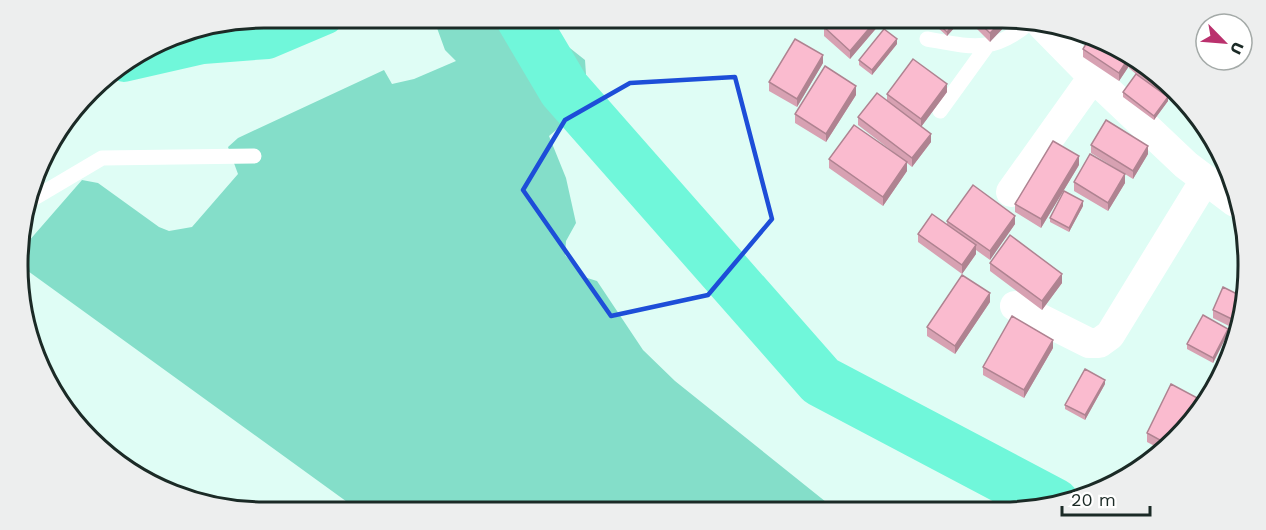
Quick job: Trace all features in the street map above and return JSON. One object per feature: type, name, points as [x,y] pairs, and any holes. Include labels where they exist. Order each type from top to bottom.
[{"type":"street","points":[[1051,34],[1204,180],[1227,196]]},
{"type":"street","points":[[1011,192],[1094,77]]},
{"type":"street","points":[[1015,306],[1089,343],[1105,339],[1110,335],[1204,180]]},
{"type":"lane","points":[[927,39],[987,46],[1013,37],[1021,30]]},
{"type":"lane","points":[[940,111],[987,46]]},
{"type":"lane","points":[[39,195],[102,158],[254,156]]},
{"type":"highlighted area","points":[[735,77],[772,219],[708,295],[611,316],[523,190],[565,120],[630,83]]},
{"type":"green space","points":[[437,28],[551,28],[556,37],[585,60],[588,103],[549,136],[566,178],[576,223],[566,241],[565,255],[584,277],[597,281],[643,350],[675,381],[826,502],[347,502],[28,271],[30,239],[82,180],[98,183],[159,227],[169,231],[192,227],[238,174],[228,147],[238,138],[384,70],[392,84],[414,79],[456,61],[445,50]]},
{"type":"building","points":[[825,28],[870,28],[850,51]]},
{"type":"building","points":[[985,28],[995,28],[990,33]]},
{"type":"building","points":[[884,29],[897,39],[872,70],[859,60]]},
{"type":"building","points":[[795,39],[823,55],[797,99],[769,82]]},
{"type":"building","points":[[1086,44],[1125,64],[1119,73],[1083,49]]},
{"type":"building","points":[[913,59],[947,84],[921,119],[887,94]]},
{"type":"building","points":[[825,66],[856,86],[826,134],[795,114]]},
{"type":"building","points":[[1136,74],[1168,98],[1154,116],[1123,92]]},
{"type":"building","points":[[877,93],[931,134],[912,158],[858,117]]},
{"type":"building","points":[[1106,120],[1148,146],[1133,171],[1091,145]]},
{"type":"building","points":[[854,125],[907,162],[883,197],[829,159]]},
{"type":"building","points":[[1053,141],[1079,156],[1041,219],[1015,204]]},
{"type":"building","points":[[1090,154],[1125,174],[1108,203],[1074,182]]},
{"type":"building","points":[[973,185],[1015,216],[990,251],[947,221]]},
{"type":"building","points":[[1064,191],[1083,201],[1069,228],[1050,218]]},
{"type":"building","points":[[932,214],[976,245],[962,265],[918,234]]},
{"type":"building","points":[[1010,235],[1062,274],[1042,301],[990,263]]},
{"type":"building","points":[[962,275],[990,293],[955,346],[927,327]]},
{"type":"building","points":[[1223,287],[1235,293],[1231,319],[1213,310]]},
{"type":"building","points":[[1203,315],[1228,329],[1213,358],[1187,344]]},
{"type":"building","points":[[1012,316],[1053,340],[1024,390],[983,367]]},
{"type":"building","points":[[1085,369],[1105,380],[1085,415],[1065,405]]},
{"type":"building","points":[[1171,384],[1197,398],[1179,421],[1160,440],[1147,433]]},
{"type":"waterway","points":[[145,61],[203,48],[268,43],[303,28]]},
{"type":"waterway","points":[[528,28],[564,89],[821,381],[1042,498]]}]
